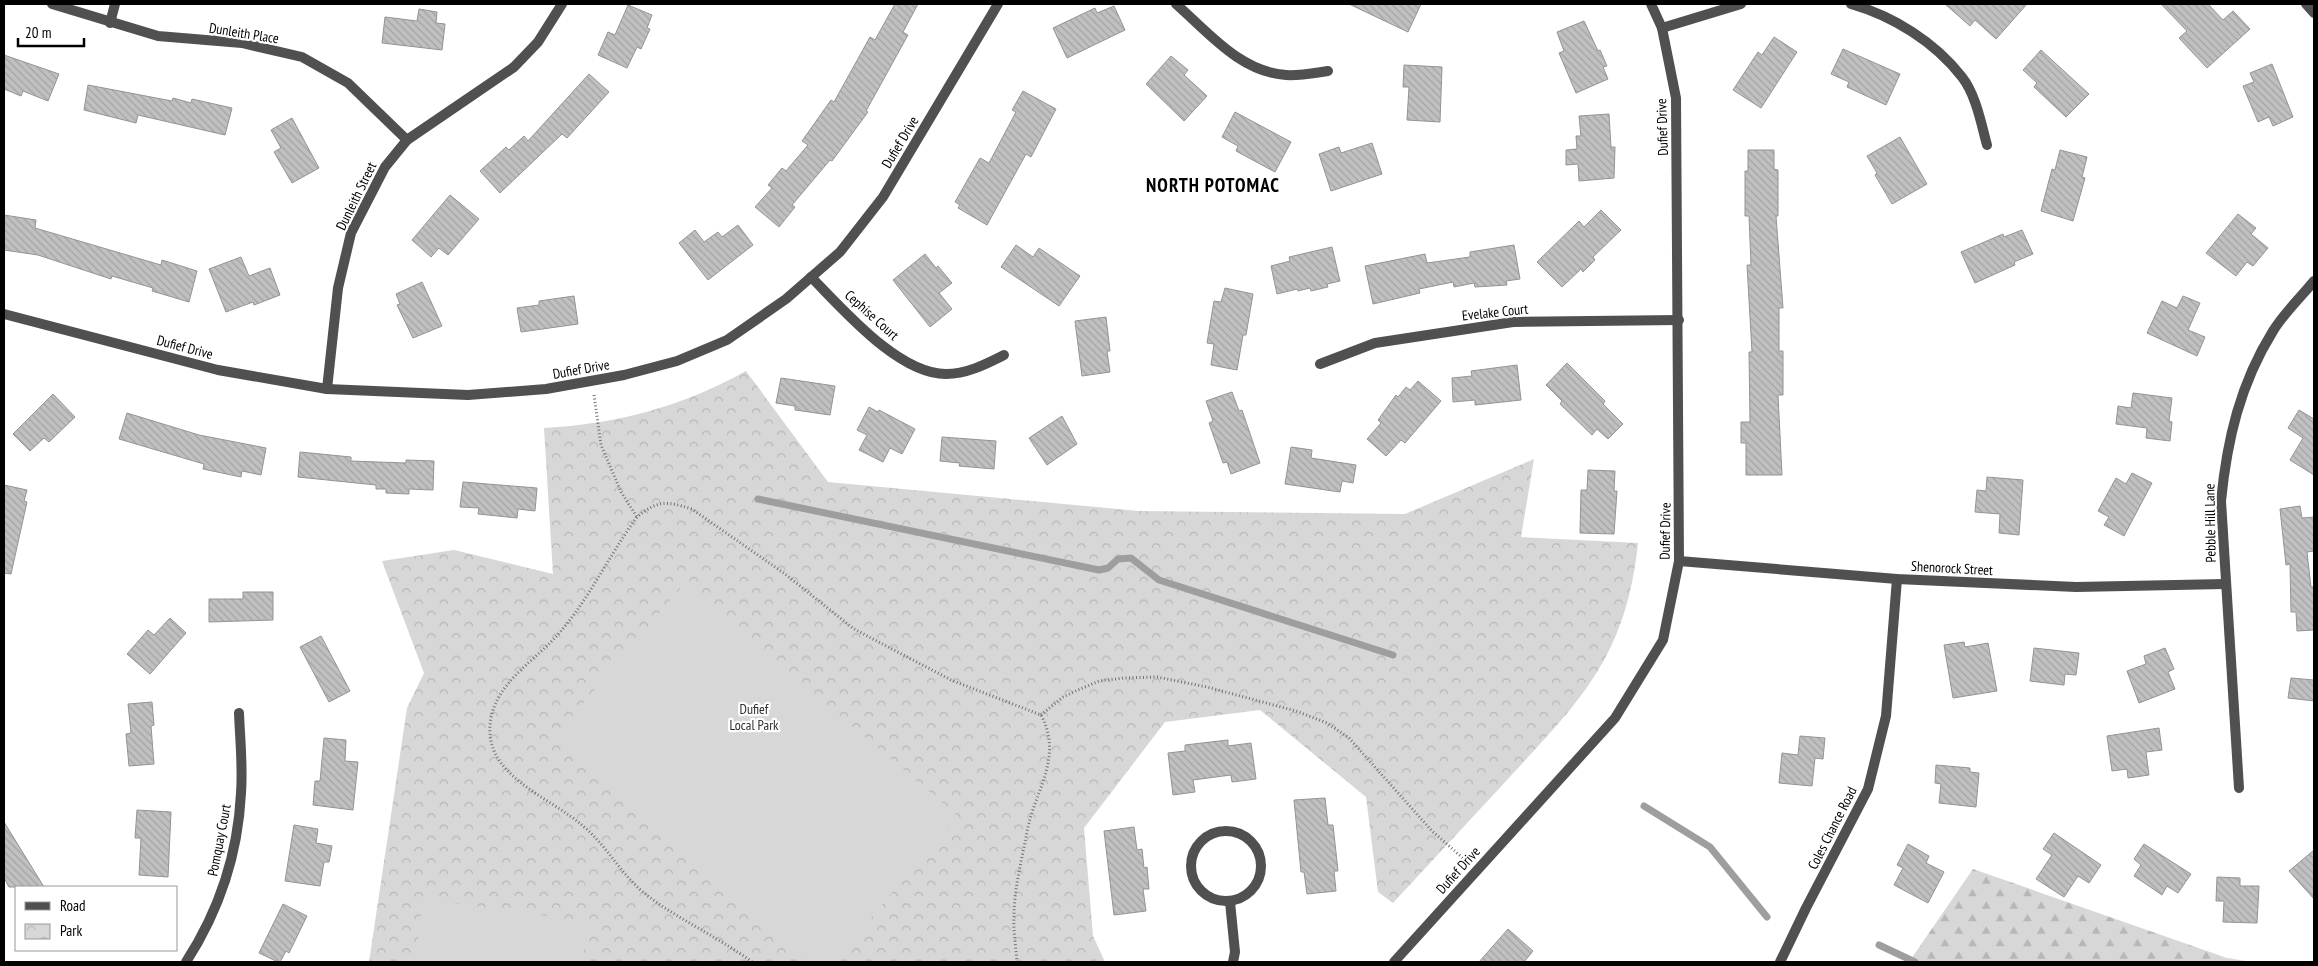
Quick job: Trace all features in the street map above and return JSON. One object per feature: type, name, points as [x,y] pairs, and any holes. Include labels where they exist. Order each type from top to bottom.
[{"type":"street","name":"Dunleith Place","points":[[52,4],[158,36],[242,43],[302,57],[348,83],[407,140]]},
{"type":"street","points":[[110,23],[115,4]]},
{"type":"street","name":"Dunleith Street","points":[[327,389],[338,288],[351,233],[384,167],[407,140],[514,67],[538,42],[562,4]]},
{"type":"street","name":"Dufief Drive","points":[[4,314],[218,370],[327,389],[468,395],[546,389],[677,361],[727,340],[786,299],[840,252],[883,197],[998,4]]},
{"type":"street","points":[[1176,4],[1240,60],[1260,71],[1286,76],[1328,71]]},
{"type":"street","name":"Dufief Drive","points":[[1394,962],[1615,718],[1663,640],[1679,561],[1679,320],[1676,98],[1662,28],[1651,4]]},
{"type":"street","points":[[1662,28],[1741,4]]},
{"type":"street","points":[[1851,4],[1875,11],[1930,44],[1962,78],[1978,112],[1987,145]]},
{"type":"street","points":[[2306,4],[2314,13]]},
{"type":"street","name":"Cephise Court","points":[[811,277],[877,342],[916,366],[946,374],[978,368],[1004,356]]},
{"type":"street","name":"Pebble Hill Lane","points":[[2239,788],[2221,501],[2225,464],[2247,379],[2274,330],[2314,281]]},
{"type":"street","name":"Evelake Court","points":[[1320,364],[1376,343],[1513,322],[1679,320]]},
{"type":"street","name":"Shenorock Street","points":[[1679,561],[1896,579],[2076,587],[2225,584]]},
{"type":"street","name":"Coles Chance Road","points":[[1780,962],[1868,789],[1886,716],[1896,579]]},
{"type":"street","name":"Pomquay Court","points":[[186,962],[218,905],[231,865],[241,793],[239,713]]},
{"type":"street","points":[[1228,831],[1239,834],[1249,840],[1261,860],[1261,871],[1254,887],[1241,898],[1230,902],[1213,899],[1198,889],[1190,868],[1192,856],[1197,846],[1206,837],[1216,832],[1228,831]]},
{"type":"street","points":[[1230,902],[1235,952],[1233,962]]},
{"type":"path","points":[[592,380],[601,445],[618,485],[637,517]]},
{"type":"path","points":[[752,962],[669,911],[629,880],[610,852],[587,829],[510,775],[501,764],[493,748],[489,732],[491,716],[498,700],[512,678],[565,626],[637,517],[651,505],[675,504],[692,509],[785,574],[854,629],[951,680],[1041,714],[1046,725],[1048,744],[1047,772],[1030,812],[1014,916],[1017,962]]},
{"type":"path","points":[[1041,714],[1063,698],[1099,681],[1141,677],[1157,677],[1207,687],[1296,711],[1327,723],[1349,738],[1432,831],[1477,870]]},
{"type":"green space","name":"Dufief Local Park","points":[[746,371],[828,482],[1139,511],[1405,514],[1534,459],[1521,537],[1638,543],[1632,583],[1623,617],[1611,647],[1596,674],[1578,700],[1533,752],[1393,903],[1378,892],[1366,797],[1260,710],[1165,722],[1084,828],[1093,936],[1105,962],[369,962],[407,708],[424,673],[382,561],[454,550],[553,574],[544,428],[623,418],[648,412],[698,395]]},
{"type":"green space","points":[[684,584],[958,816],[833,962],[814,962],[552,740]]},
{"type":"green space","points":[[1973,869],[2227,958],[2252,962],[1909,962]]},
{"type":"green space","points":[[423,899],[589,922],[582,962],[415,962]]},
{"type":"building","points":[[895,4],[918,4],[903,32],[908,35],[866,111],[868,112],[832,161],[830,160],[792,205],[795,207],[779,227],[755,207],[772,188],[768,185],[782,168],[786,171],[808,145],[802,141],[831,100],[834,102],[870,37],[875,40]]},
{"type":"building","points":[[1349,4],[1421,4],[1408,32]]},
{"type":"building","points":[[1945,4],[2027,4],[1996,39],[1975,20],[1970,26]]},
{"type":"building","points":[[2161,4],[2208,4],[2223,20],[2233,11],[2250,29],[2207,68],[2179,38],[2187,31]]},
{"type":"building","points":[[628,5],[652,15],[647,28],[650,29],[641,49],[637,47],[627,68],[598,55],[608,32],[615,35]]},
{"type":"building","points":[[1114,6],[1125,30],[1067,58],[1053,28],[1095,8],[1097,13]]},
{"type":"building","points":[[419,9],[437,12],[436,23],[445,24],[442,50],[382,43],[385,17],[417,21]]},
{"type":"building","points":[[1584,21],[1607,66],[1603,67],[1608,79],[1576,93],[1559,53],[1564,51],[1557,32]]},
{"type":"building","points":[[1774,37],[1797,52],[1761,108],[1733,90],[1758,52],[1762,55]]},
{"type":"building","points":[[1843,49],[1900,74],[1886,105],[1847,87],[1849,82],[1831,74]]},
{"type":"building","points":[[2041,50],[2089,94],[2066,117],[2034,87],[2037,83],[2023,70]]},
{"type":"building","points":[[4,55],[59,74],[48,101],[23,91],[21,96],[4,89]]},
{"type":"building","points":[[1171,56],[1188,70],[1184,75],[1207,96],[1184,121],[1146,84]]},
{"type":"building","points":[[2272,64],[2293,117],[2273,126],[2269,117],[2258,122],[2243,86],[2254,82],[2250,73]]},
{"type":"building","points":[[1404,65],[1442,67],[1440,122],[1407,120],[1409,87],[1403,87]]},
{"type":"building","points":[[589,74],[609,92],[567,138],[562,134],[500,193],[480,171],[506,147],[509,150],[524,136],[528,141]]},
{"type":"building","points":[[88,85],[172,101],[173,98],[191,103],[192,99],[232,108],[225,135],[138,115],[136,123],[84,110]]},
{"type":"building","points":[[1023,91],[1056,109],[1031,157],[1026,154],[987,225],[958,208],[960,205],[955,202],[980,158],[989,163],[1016,112],[1012,110]]},
{"type":"building","points":[[1235,112],[1291,142],[1275,172],[1236,151],[1238,146],[1222,137]]},
{"type":"building","points":[[1609,114],[1611,147],[1615,147],[1614,178],[1579,181],[1578,164],[1566,165],[1566,150],[1577,149],[1576,136],[1581,136],[1579,116]]},
{"type":"building","points":[[292,118],[319,168],[292,183],[274,152],[281,148],[271,130]]},
{"type":"building","points":[[1900,137],[1927,184],[1892,204],[1875,175],[1877,173],[1867,156]]},
{"type":"building","points":[[1372,143],[1382,174],[1331,191],[1319,154],[1339,147],[1341,153]]},
{"type":"building","points":[[1748,150],[1774,150],[1774,169],[1778,170],[1778,216],[1776,216],[1783,308],[1779,308],[1779,351],[1783,351],[1783,395],[1778,395],[1782,475],[1746,475],[1746,443],[1741,443],[1741,422],[1750,422],[1749,352],[1752,352],[1747,265],[1751,265],[1749,216],[1745,216],[1745,171],[1748,171]]},
{"type":"building","points":[[2060,150],[2087,157],[2082,177],[2085,178],[2073,221],[2041,211],[2052,169],[2055,170]]},
{"type":"building","points":[[450,195],[479,219],[448,255],[439,248],[431,257],[412,240]]},
{"type":"building","points":[[1601,210],[1621,230],[1593,257],[1595,260],[1583,272],[1581,269],[1562,287],[1537,262],[1579,221],[1584,227]]},
{"type":"building","points":[[2238,214],[2256,228],[2251,234],[2268,248],[2253,266],[2247,262],[2236,276],[2206,253]]},
{"type":"building","points":[[4,215],[36,220],[35,228],[161,265],[162,260],[197,271],[189,302],[152,291],[153,288],[112,276],[111,279],[38,255],[4,250]]},
{"type":"building","points":[[738,225],[753,245],[708,280],[679,243],[695,230],[704,242],[718,232],[722,237]]},
{"type":"building","points":[[2022,230],[2033,254],[2014,262],[2015,265],[1975,283],[1961,252],[2003,234],[2004,237]]},
{"type":"building","points":[[1016,245],[1033,257],[1039,248],[1080,276],[1059,306],[1001,267]]},
{"type":"building","points":[[1514,245],[1520,279],[1506,281],[1507,285],[1475,287],[1474,283],[1454,287],[1453,282],[1419,289],[1420,293],[1373,304],[1365,266],[1425,254],[1427,263],[1470,257],[1470,252]]},
{"type":"building","points":[[1332,247],[1340,281],[1327,284],[1328,287],[1311,291],[1310,288],[1298,291],[1297,289],[1277,294],[1271,266],[1290,261],[1289,257]]},
{"type":"building","points":[[925,254],[952,283],[939,293],[952,309],[930,327],[893,280]]},
{"type":"building","points":[[241,257],[249,276],[270,268],[280,295],[254,305],[253,302],[226,312],[209,269]]},
{"type":"building","points":[[422,282],[442,326],[413,338],[397,305],[400,304],[396,294]]},
{"type":"building","points":[[1225,288],[1253,294],[1246,335],[1243,335],[1237,370],[1211,365],[1214,344],[1207,343],[1214,301],[1221,302]]},
{"type":"building","points":[[574,296],[578,324],[521,332],[517,308],[539,305],[539,301]]},
{"type":"building","points":[[2183,296],[2200,303],[2188,330],[2205,337],[2197,356],[2147,333],[2162,301],[2177,308]]},
{"type":"building","points":[[1106,317],[1110,351],[1107,351],[1110,372],[1082,376],[1075,321]]},
{"type":"building","points":[[1567,363],[1605,401],[1603,404],[1623,424],[1608,439],[1597,429],[1592,435],[1560,404],[1562,401],[1546,385]]},
{"type":"building","points":[[1517,365],[1521,400],[1475,405],[1475,400],[1453,402],[1452,378],[1472,376],[1471,371]]},
{"type":"building","points":[[781,378],[835,386],[830,415],[795,410],[795,406],[776,403]]},
{"type":"building","points":[[1418,381],[1441,401],[1405,443],[1401,440],[1386,456],[1367,439],[1381,423],[1378,420],[1396,395],[1398,397],[1406,387],[1410,390]]},
{"type":"building","points":[[1232,392],[1239,411],[1242,410],[1260,463],[1231,474],[1227,462],[1223,463],[1209,423],[1213,421],[1206,401]]},
{"type":"building","points":[[2133,393],[2172,398],[2169,421],[2172,422],[2170,441],[2146,438],[2147,428],[2116,424],[2118,406],[2131,408]]},
{"type":"building","points":[[53,394],[75,417],[49,442],[44,438],[30,451],[13,434]]},
{"type":"building","points":[[869,407],[878,412],[879,410],[915,429],[902,454],[890,448],[883,462],[859,450],[867,435],[857,430]]},
{"type":"building","points":[[2299,410],[2314,419],[2314,475],[2290,460],[2303,438],[2288,428]]},
{"type":"building","points":[[127,413],[199,435],[266,448],[261,475],[242,471],[241,477],[203,469],[204,464],[119,439]]},
{"type":"building","points":[[1062,416],[1077,444],[1047,465],[1029,438]]},
{"type":"building","points":[[942,437],[996,441],[994,469],[959,466],[960,463],[940,461]]},
{"type":"building","points":[[1291,447],[1312,450],[1311,458],[1356,465],[1353,483],[1342,481],[1340,492],[1285,484]]},
{"type":"building","points":[[300,452],[351,457],[351,461],[406,463],[406,460],[434,461],[433,490],[409,489],[409,494],[386,493],[386,489],[376,489],[376,485],[298,477]]},
{"type":"building","points":[[1588,470],[1615,471],[1614,491],[1617,491],[1614,534],[1580,533],[1581,490],[1587,490]]},
{"type":"building","points":[[2132,473],[2152,483],[2124,536],[2104,525],[2109,517],[2098,511],[2116,478],[2126,484]]},
{"type":"building","points":[[1987,477],[2023,480],[2019,535],[1999,533],[2000,514],[1975,512],[1977,490],[1986,491]]},
{"type":"building","points":[[463,482],[537,488],[535,511],[518,509],[517,518],[478,514],[479,508],[460,507]]},
{"type":"building","points":[[4,485],[27,490],[24,501],[27,502],[11,574],[4,573]]},
{"type":"building","points":[[2300,506],[2302,518],[2314,517],[2314,551],[2307,552],[2311,587],[2314,587],[2314,630],[2297,631],[2296,612],[2291,612],[2290,564],[2286,565],[2280,509]]},
{"type":"building","points":[[243,592],[273,592],[273,620],[209,622],[209,599],[243,599]]},
{"type":"building","points":[[170,618],[186,633],[150,674],[127,654],[148,630],[154,635]]},
{"type":"building","points":[[321,636],[350,691],[329,702],[300,647]]},
{"type":"building","points":[[1964,642],[1965,647],[1988,643],[1997,691],[1953,698],[1944,645]]},
{"type":"building","points":[[2034,648],[2079,653],[2076,675],[2065,674],[2064,685],[2030,681]]},
{"type":"building","points":[[2165,648],[2174,669],[2168,672],[2175,689],[2139,703],[2127,671],[2146,664],[2144,656]]},
{"type":"building","points":[[2291,678],[2314,680],[2314,701],[2288,698]]},
{"type":"building","points":[[152,702],[154,725],[151,726],[154,764],[129,766],[126,734],[131,733],[128,704]]},
{"type":"building","points":[[2159,728],[2162,750],[2146,752],[2149,775],[2128,778],[2127,769],[2112,771],[2107,736]]},
{"type":"building","points":[[1800,736],[1825,738],[1823,759],[1815,758],[1812,786],[1779,783],[1782,753],[1798,755]]},
{"type":"building","points":[[324,738],[346,740],[345,761],[358,762],[353,810],[313,805],[315,781],[320,781]]},
{"type":"building","points":[[1228,740],[1228,746],[1251,743],[1256,779],[1232,782],[1231,775],[1193,780],[1195,792],[1173,795],[1168,753],[1185,751],[1185,745]]},
{"type":"building","points":[[1936,765],[1970,768],[1970,772],[1979,773],[1976,807],[1939,803],[1941,784],[1935,783]]},
{"type":"building","points":[[1325,798],[1328,825],[1333,825],[1338,871],[1334,871],[1336,891],[1307,894],[1304,872],[1301,872],[1294,800]]},
{"type":"building","points":[[137,810],[171,812],[168,877],[139,875],[141,838],[135,838]]},
{"type":"building","points":[[4,822],[43,886],[9,887],[4,878]]},
{"type":"building","points":[[294,825],[318,829],[316,843],[332,846],[329,862],[324,862],[320,886],[285,881]]},
{"type":"building","points":[[1134,827],[1137,850],[1142,849],[1144,868],[1147,867],[1149,889],[1143,889],[1146,911],[1114,915],[1104,831]]},
{"type":"building","points":[[2054,833],[2101,865],[2089,883],[2078,876],[2064,897],[2036,879],[2052,855],[2043,849]]},
{"type":"building","points":[[1908,844],[1929,856],[1926,863],[1944,872],[1928,903],[1894,885],[1903,868],[1897,865]]},
{"type":"building","points":[[2144,844],[2191,874],[2178,893],[2167,886],[2162,895],[2134,876],[2141,865],[2134,859]]},
{"type":"building","points":[[2314,850],[2314,899],[2289,871]]},
{"type":"building","points":[[2217,877],[2240,878],[2240,886],[2259,886],[2257,923],[2223,922],[2224,901],[2216,901]]},
{"type":"building","points":[[283,904],[307,916],[289,953],[286,951],[280,962],[278,962],[259,953]]},
{"type":"building","points":[[1508,929],[1533,951],[1524,962],[1479,962]]},
{"type":"waterway","points":[[758,499],[1099,570],[1108,568],[1118,559],[1131,558],[1159,580],[1393,655]]},
{"type":"waterway","points":[[1644,806],[1710,847],[1767,917]]},
{"type":"waterway","points":[[1879,945],[1915,962]]},
{"type":"district","name":"NORTH POTOMAC","points":[[1213,185]]}]
